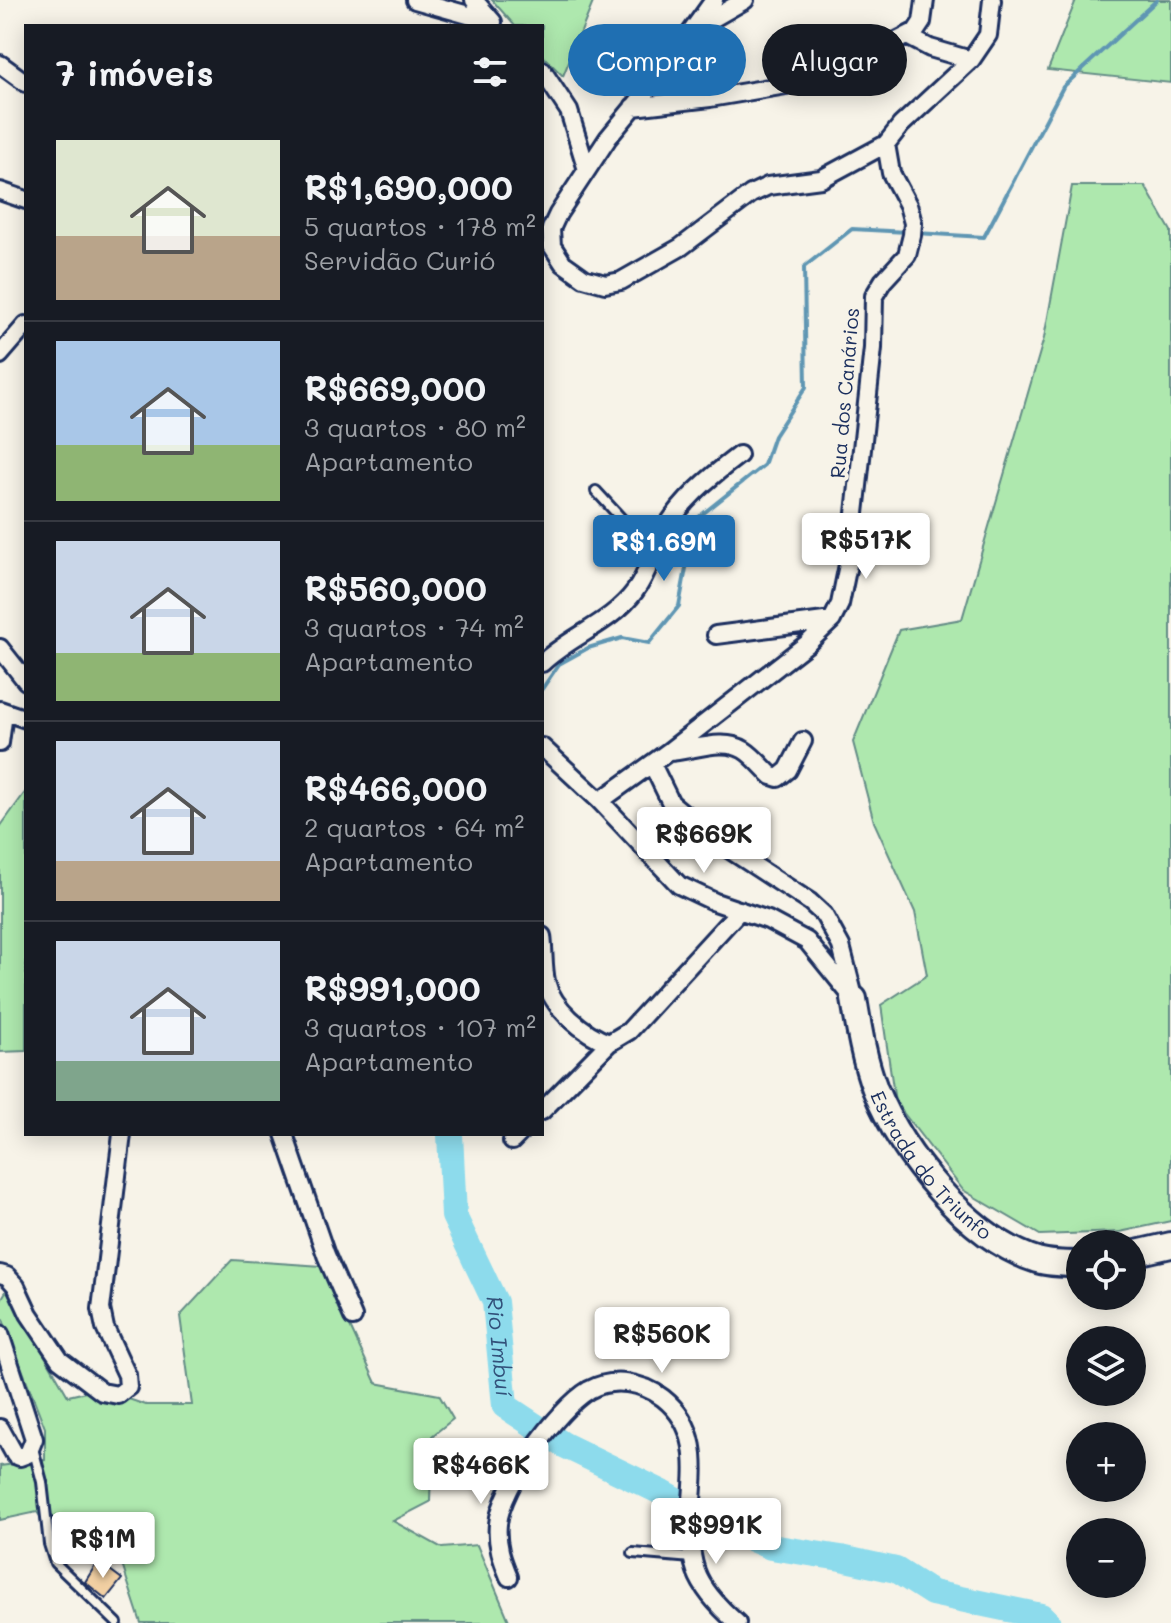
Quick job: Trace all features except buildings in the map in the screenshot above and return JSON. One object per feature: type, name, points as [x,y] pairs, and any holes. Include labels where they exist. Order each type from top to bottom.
[{"type":"street","points":[[415,0],[495,24]]},
{"type":"street","points":[[474,0],[495,24]]},
{"type":"street","points":[[698,24],[714,0]]},
{"type":"street","points":[[701,24],[745,0]]},
{"type":"street","points":[[907,36],[916,31],[922,22],[925,0]]},
{"type":"street","points":[[642,96],[587,170],[551,229],[552,246],[563,263],[584,278],[605,284],[635,274],[681,247],[751,194],[768,186],[821,179],[886,144],[901,125],[971,60],[988,35],[992,0]]},
{"type":"street","points":[[907,36],[930,48],[971,60]]},
{"type":"street","points":[[0,64],[24,82]]},
{"type":"street","points":[[544,73],[569,111],[587,170]]},
{"type":"street","points":[[633,107],[762,89]]},
{"type":"street","name":"Rua dos Canários","points":[[600,801],[808,643],[832,620],[845,587],[851,550],[873,348],[874,296],[907,255],[912,229],[908,205],[891,173],[886,144]]},
{"type":"street","points":[[0,191],[24,199]]},
{"type":"street","points":[[0,355],[24,327]]},
{"type":"street","points":[[544,662],[619,609],[645,576],[662,534],[695,491],[739,455]]},
{"type":"street","points":[[716,635],[832,620]]},
{"type":"street","points":[[0,648],[24,678]]},
{"type":"street","points":[[0,743],[2,712],[24,718]]},
{"type":"street","points":[[668,752],[729,744],[743,750],[778,778],[788,770],[803,741]]},
{"type":"street","points":[[544,749],[600,801],[679,885],[715,902],[768,920],[807,941],[854,999]]},
{"type":"street","points":[[652,764],[671,803],[718,842],[810,902],[824,915],[841,946],[854,999]]},
{"type":"street","points":[[544,1109],[609,1043],[629,1031],[740,910]]},
{"type":"street","points":[[544,956],[547,985],[554,999],[582,1028],[609,1043]]},
{"type":"street","name":"Estrada do Triunfo","points":[[854,999],[863,1050],[876,1090],[898,1133],[922,1168],[960,1212],[1017,1252],[1039,1261],[1066,1263]]},
{"type":"street","points":[[0,1274],[7,1276],[16,1286],[29,1314],[60,1360],[102,1392],[118,1395],[124,1392],[128,1387],[127,1375],[105,1328],[101,1309],[122,1136]]},
{"type":"street","points":[[285,1136],[321,1241],[353,1317]]},
{"type":"street","points":[[1146,1251],[1171,1245]]},
{"type":"street","points":[[0,1334],[34,1439],[28,1454],[15,1455],[0,1428]]},
{"type":"street","points":[[509,1577],[497,1541],[498,1521],[511,1483],[535,1445],[589,1390],[612,1383],[633,1382],[662,1397],[678,1413],[687,1428],[695,1455],[689,1514],[695,1570],[726,1619]]},
{"type":"lane","points":[[596,491],[654,554]]},
{"type":"lane","points":[[33,1447],[55,1563],[117,1623]]},
{"type":"lane","points":[[633,1553],[694,1558]]},
{"type":"green space","points":[[492,0],[594,0],[584,24],[568,24],[568,64],[563,76],[544,57],[544,24],[513,24]]},
{"type":"green space","points":[[1076,0],[1171,0],[1171,83],[1048,70]]},
{"type":"green space","points":[[1072,186],[1145,186],[1171,231],[1171,1221],[1129,1230],[1066,1230],[1066,1234],[1040,1235],[963,1190],[895,1102],[881,1005],[927,975],[915,912],[874,822],[853,742],[899,630],[962,619],[1044,338]]},
{"type":"green space","points":[[24,794],[24,1051],[0,1052],[0,827]]},
{"type":"green space","points":[[232,1260],[322,1266],[376,1383],[439,1395],[453,1419],[432,1436],[430,1502],[393,1521],[442,1548],[477,1545],[510,1623],[141,1623],[115,1543],[66,1555],[37,1512],[0,1520],[0,1466],[45,1460],[45,1428],[0,1312],[0,1301],[7,1290],[68,1396],[99,1389],[146,1405],[192,1405],[180,1316]]},
{"type":"waterway","points":[[916,233],[984,237],[1063,87],[1157,0]]},
{"type":"waterway","points":[[544,686],[559,664],[588,648],[622,638],[649,643],[679,606],[695,520],[764,465],[774,436],[806,387],[804,267],[852,229],[907,232]]},
{"type":"waterway","name":"Rio Imbuí","points":[[450,1136],[454,1216],[495,1302],[505,1406],[564,1445],[663,1493],[724,1527],[771,1547],[896,1570],[932,1593],[1041,1616],[1048,1623]]}]
